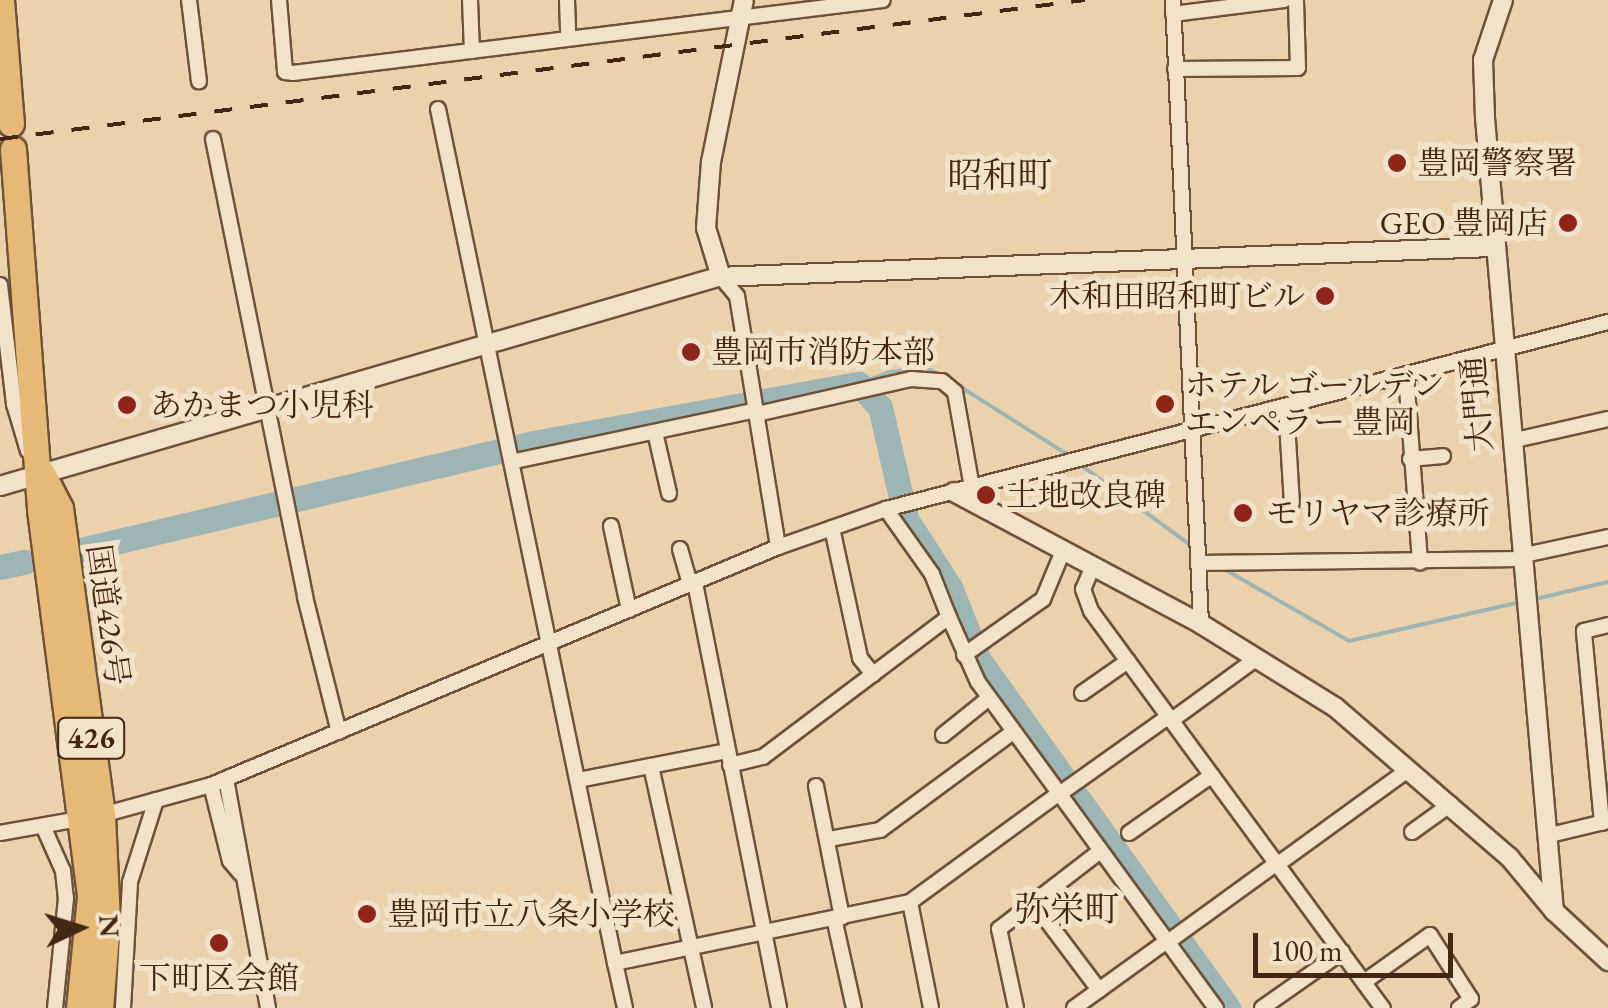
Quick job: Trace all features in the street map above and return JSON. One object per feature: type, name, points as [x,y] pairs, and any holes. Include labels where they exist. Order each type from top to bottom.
[{"type":"highway","name":"国道426号","points":[[1,0],[42,473],[60,508],[92,817],[108,923],[100,1008]]},
{"type":"highway","name":"国道426号","points":[[80,1008],[92,817]]},
{"type":"street","points":[[189,0],[199,82]]},
{"type":"street","points":[[279,0],[284,72],[472,51],[743,9],[883,0]]},
{"type":"street","points":[[470,0],[472,51]]},
{"type":"street","points":[[567,0],[568,37]]},
{"type":"street","points":[[1202,624],[1196,430],[1173,7],[1284,0]]},
{"type":"street","points":[[1175,70],[1298,68],[1296,0]]},
{"type":"street","name":"大門通","points":[[1503,0],[1483,60],[1492,246],[1554,911]]},
{"type":"street","points":[[743,9],[711,162],[706,216],[710,256],[736,296],[778,547]]},
{"type":"street","points":[[438,109],[515,461],[625,1008]]},
{"type":"street","points":[[213,139],[339,732]]},
{"type":"street","points":[[0,486],[721,277],[1492,246]]},
{"type":"street","points":[[0,285],[14,404],[24,446],[42,473]]},
{"type":"street","points":[[0,833],[92,817],[211,785],[778,547],[886,509],[1608,322]]},
{"type":"street","points":[[1406,374],[1420,562]]},
{"type":"street","points":[[515,461],[928,377],[951,386],[963,490]]},
{"type":"street","points":[[1286,406],[1292,503]]},
{"type":"street","points":[[1511,441],[1608,419]]},
{"type":"street","points":[[655,432],[669,493]]},
{"type":"street","points":[[1410,458],[1443,456]]},
{"type":"street","points":[[963,490],[1063,550],[1202,624],[1335,708],[1509,857],[1554,911],[1608,961]]},
{"type":"street","points":[[886,509],[932,574],[949,617],[971,650],[988,698],[1063,791],[1099,852],[1171,939],[1216,1008]]},
{"type":"street","points":[[610,526],[630,610]]},
{"type":"street","points":[[832,528],[860,658],[873,674]]},
{"type":"street","points":[[1198,562],[1521,558],[1608,536]]},
{"type":"street","points":[[680,549],[692,584],[779,1008]]},
{"type":"street","points":[[971,650],[1043,598],[1063,550]]},
{"type":"street","points":[[1093,566],[1084,598],[1364,982],[1375,1005]]},
{"type":"street","points":[[578,780],[651,766],[763,757],[949,617]]},
{"type":"street","points":[[1546,836],[1605,822],[1584,631],[1608,625]]},
{"type":"street","points":[[615,963],[910,902],[1257,658]]},
{"type":"street","points":[[1082,694],[1128,661]]},
{"type":"street","points":[[943,735],[988,698]]},
{"type":"street","points":[[829,840],[880,830],[1013,732]]},
{"type":"street","points":[[651,766],[704,1008]]},
{"type":"street","points":[[1074,1008],[1409,769]]},
{"type":"street","points":[[1129,833],[1212,774]]},
{"type":"street","points":[[226,779],[268,1008]]},
{"type":"street","points":[[211,785],[230,860],[243,874]]},
{"type":"street","points":[[816,786],[829,840],[854,1008]]},
{"type":"street","points":[[123,1008],[130,882],[156,800]]},
{"type":"street","points":[[1412,832],[1451,804]]},
{"type":"street","points":[[44,826],[64,871],[66,898],[56,1008]]},
{"type":"street","points":[[1016,1008],[998,928],[1099,852]]},
{"type":"street","points":[[910,902],[931,1008]]},
{"type":"street","points":[[1033,902],[1099,990]]},
{"type":"street","points":[[1364,982],[1430,936],[1471,998],[1459,1008]]},
{"type":"street","points":[[1262,1008],[1342,952]]},
{"type":"waterway","points":[[859,384],[889,372],[926,368],[940,375]]},
{"type":"waterway","points":[[953,382],[1071,457]]},
{"type":"waterway","points":[[85,549],[533,443],[859,384],[880,407],[906,519],[950,587],[979,660],[1228,1008]]},
{"type":"waterway","points":[[1078,463],[1192,546]]},
{"type":"waterway","points":[[0,567],[24,562]]},
{"type":"waterway","points":[[1224,569],[1349,641],[1521,602]]},
{"type":"waterway","points":[[1535,599],[1608,582]]},
{"type":"railway","points":[[0,139],[1085,0]]},
{"type":"place","name":"豊岡警察署","points":[[1397,163]]},
{"type":"place","name":"GEO 豊岡店","points":[[1568,223]]},
{"type":"place","name":"木和田昭和町ビル","points":[[1325,296]]},
{"type":"place","name":"豊岡市消防本部","points":[[691,352]]},
{"type":"place","name":"ホテル ゴールデン エンペラー 豊岡","points":[[1165,404]]},
{"type":"place","name":"あかまつ小児科","points":[[127,405]]},
{"type":"place","name":"土地改良碑","points":[[986,495]]},
{"type":"place","name":"モリヤマ診療所","points":[[1243,513]]},
{"type":"place","name":"豊岡市立八条小学校","points":[[367,914]]},
{"type":"place","name":"下町区会館","points":[[219,943]]},
{"type":"district","name":"昭和町","points":[[1000,175]]},
{"type":"district","name":"弥栄町","points":[[1067,909]]}]
